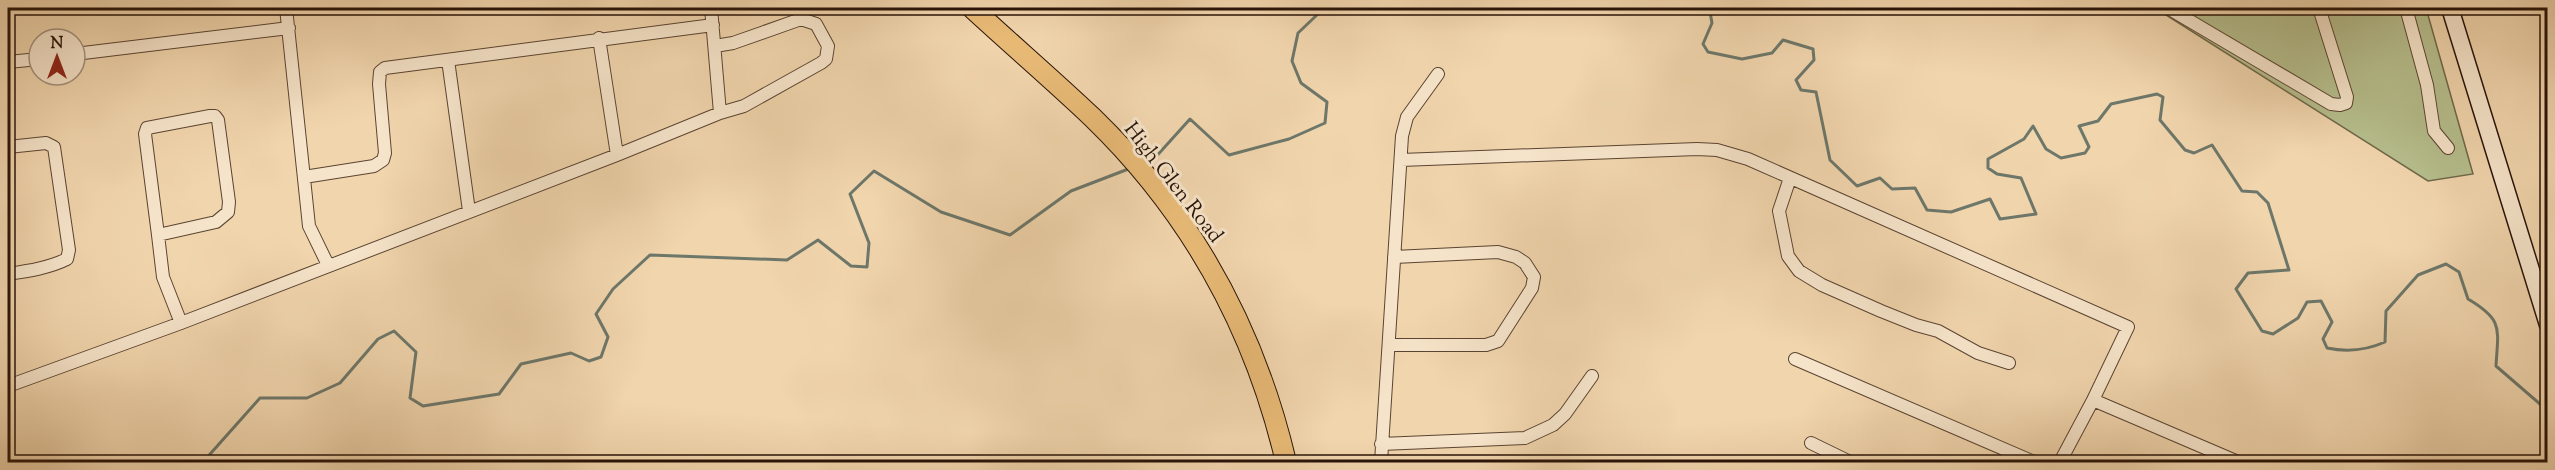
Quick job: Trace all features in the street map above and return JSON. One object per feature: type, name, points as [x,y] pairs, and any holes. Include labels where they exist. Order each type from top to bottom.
[{"type":"main road","name":"High Glen Road","points":[[972,8],[1094,119],[1154,187],[1203,255],[1222,287],[1248,340],[1272,405],[1286,462]]},
{"type":"street","points":[[286,8],[309,226],[328,265]]},
{"type":"street","points":[[711,8],[720,112]]},
{"type":"street","points":[[2168,8],[2331,104],[2340,105],[2346,103],[2347,97],[2319,8]]},
{"type":"street","points":[[2406,8],[2427,85],[2434,131],[2448,148]]},
{"type":"street","points":[[2450,8],[2547,325]]},
{"type":"street","points":[[8,386],[181,323],[617,155],[720,112],[744,105],[821,63],[826,59],[828,53],[828,46],[816,24],[801,19],[733,43],[715,46]]},
{"type":"street","points":[[304,177],[379,164],[385,153],[380,72],[395,65],[713,25]]},
{"type":"street","points":[[87,53],[289,28]]},
{"type":"street","points":[[599,38],[617,155]]},
{"type":"street","points":[[8,62],[27,60]]},
{"type":"street","points":[[448,60],[469,211]]},
{"type":"street","points":[[1381,462],[1402,136],[1407,117],[1438,74]]},
{"type":"street","points":[[158,235],[216,222],[228,212],[230,202],[218,120],[215,116],[147,128],[145,134],[163,277],[181,323]]},
{"type":"street","points":[[8,147],[46,142],[54,147],[69,250],[67,259],[62,261],[30,271],[8,274]]},
{"type":"street","points":[[1401,160],[1718,150],[1748,159],[2128,327],[2060,462]]},
{"type":"street","points":[[1790,178],[1779,211],[1788,256],[1799,271],[1822,285],[1881,311],[1938,331],[1978,352],[2009,363]]},
{"type":"street","points":[[1389,345],[1486,345],[1498,341],[1532,288],[1534,277],[1525,263],[1516,257],[1498,252],[1394,257]]},
{"type":"street","points":[[1795,359],[2034,462]]},
{"type":"street","points":[[1382,444],[1525,438],[1553,425],[1565,414],[1593,376]]},
{"type":"street","points":[[2093,400],[2238,462]]},
{"type":"street","points":[[1811,443],[1850,462]]},
{"type":"green space","points":[[2155,8],[2426,8],[2473,174],[2428,181]]},
{"type":"waterway","points":[[1145,163],[1153,160],[1190,119],[1229,155],[1289,139],[1325,123],[1327,102],[1301,83],[1292,61],[1298,33],[1319,13],[1320,8]]},
{"type":"waterway","points":[[1717,8],[1710,12],[1712,23],[1703,44],[1708,52],[1742,59],[1772,53],[1783,40],[1813,49],[1814,60],[1796,80],[1801,90],[1816,92],[1830,160],[1857,186],[1880,178],[1892,189],[1915,188],[1927,210],[1951,212],[1990,199],[2000,219],[2036,214],[2021,178],[1997,174],[1988,168],[1988,159],[2024,139],[2033,126],[2046,149],[2061,158],[2085,153],[2089,147],[2079,126],[2098,121],[2111,104],[2157,94],[2163,97],[2160,120],[2185,150],[2194,153],[2212,145],[2242,191],[2257,192],[2268,203],[2289,270],[2248,273],[2236,289],[2262,331],[2273,334],[2298,318],[2307,302],[2321,301],[2332,322],[2323,339],[2327,348],[2356,350],[2378,345],[2385,342],[2386,311],[2418,275],[2446,264],[2459,272],[2468,299],[2488,313],[2496,326],[2498,334],[2496,366],[2548,411]]},
{"type":"waterway","points":[[203,462],[260,398],[307,398],[340,383],[378,339],[394,331],[416,352],[410,398],[423,406],[499,394],[521,364],[571,353],[589,361],[601,357],[608,337],[596,314],[613,289],[650,255],[787,260],[818,240],[851,266],[867,267],[869,243],[850,194],[874,171],[941,212],[1010,235],[1071,191],[1131,168]]}]
